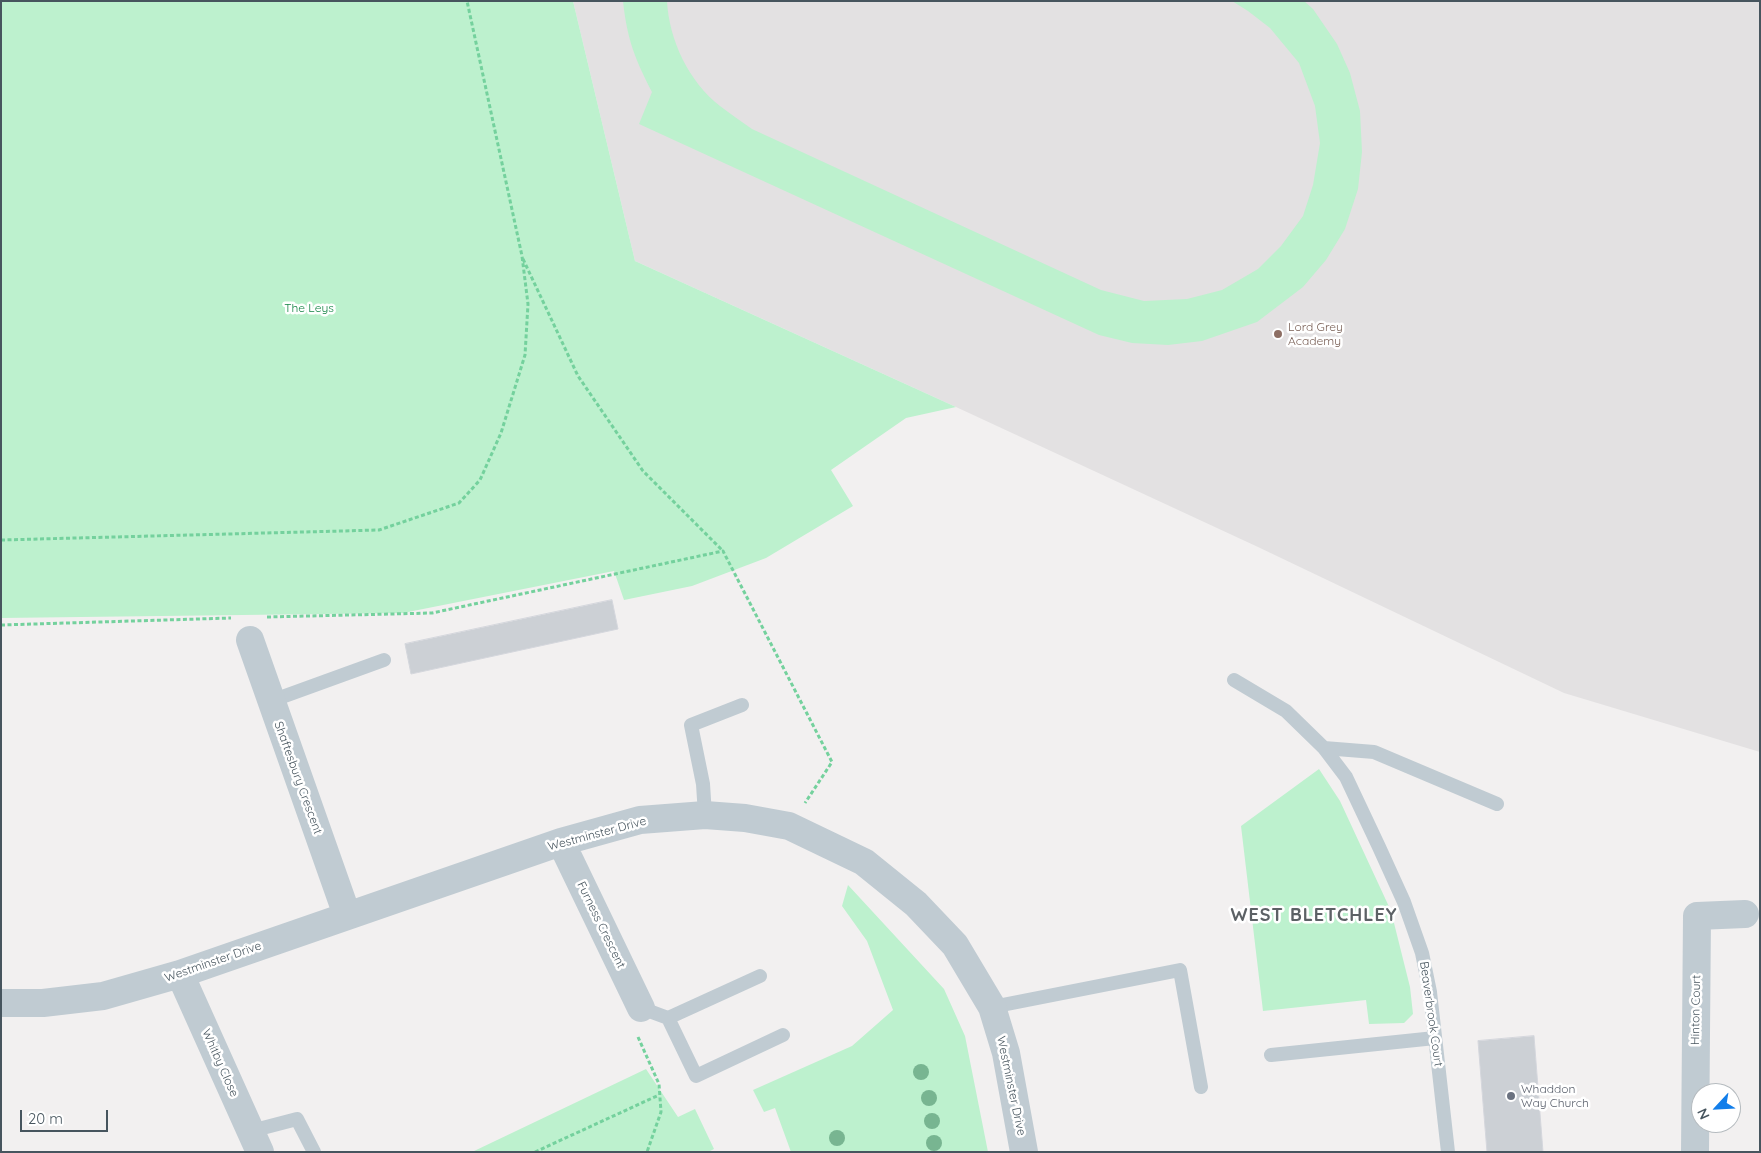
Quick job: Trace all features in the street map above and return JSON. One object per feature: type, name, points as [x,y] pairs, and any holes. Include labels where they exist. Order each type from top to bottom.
[{"type":"street","name":"Shaftesbury Crescent","points":[[243,629],[271,701],[347,915]]},
{"type":"street","name":"Westminster Drive","points":[[1,1003],[43,1004],[103,996],[180,974],[561,842],[640,820],[705,815],[745,818],[789,826],[864,862],[916,904],[955,945],[992,1007],[1006,1053],[1024,1152]]},
{"type":"street","name":"Furness Crescent","points":[[561,842],[640,1008]]},
{"type":"street","name":"Hinton Court","points":[[1695,1152],[1697,916],[1745,914]]},
{"type":"street","name":"Whitby Close","points":[[180,974],[256,1141]]},
{"type":"lane","points":[[271,701],[384,660]]},
{"type":"lane","name":"Beaverbrook Court","points":[[1234,680],[1286,711],[1324,748],[1346,777],[1404,902],[1422,953],[1430,992],[1448,1152]]},
{"type":"lane","points":[[705,815],[703,784],[691,725],[742,705]]},
{"type":"lane","points":[[1324,748],[1374,752],[1497,804]]},
{"type":"lane","points":[[992,1007],[1180,970],[1201,1087]]},
{"type":"lane","points":[[640,1008],[668,1018],[760,976]]},
{"type":"lane","points":[[668,1018],[696,1076],[783,1035]]},
{"type":"lane","points":[[1271,1055],[1435,1038]]},
{"type":"lane","points":[[256,1141],[297,1119],[314,1152]]},
{"type":"path","points":[[1,540],[379,530],[459,503],[480,480],[501,433],[525,355],[528,304],[522,256],[468,1]]},
{"type":"path","points":[[522,256],[578,376],[643,471],[723,551],[832,762],[789,826]]},
{"type":"path","points":[[265,617],[432,613],[723,551]]},
{"type":"path","points":[[1,625],[243,629]]},
{"type":"path","points":[[640,1008],[628,1014],[659,1084],[661,1112],[647,1152]]},
{"type":"path","points":[[535,1152],[659,1095]]},
{"type":"shaded area","name":"Lord Grey Academy","points":[[573,1],[1760,1],[1760,752],[1564,693],[1258,547],[635,261]]},
{"type":"green space","name":"The Leys","points":[[1,1],[573,1],[635,261],[956,407],[906,418],[831,470],[853,506],[766,558],[692,586],[624,600],[614,571],[403,613],[1,618]]},
{"type":"green space","points":[[623,1],[667,1],[676,45],[690,73],[709,96],[752,129],[1101,290],[1144,301],[1187,299],[1222,290],[1258,269],[1281,246],[1303,216],[1313,185],[1320,143],[1315,106],[1299,63],[1270,28],[1232,1],[1304,1],[1313,9],[1337,44],[1350,73],[1360,111],[1362,152],[1358,189],[1345,229],[1326,260],[1303,287],[1257,322],[1202,341],[1168,345],[1132,343],[1099,335],[639,124],[652,92],[633,48]]},
{"type":"green space","points":[[1319,769],[1340,801],[1391,911],[1410,987],[1413,1014],[1404,1023],[1369,1024],[1366,1000],[1263,1011],[1241,826]]},
{"type":"green space","points":[[848,885],[944,989],[965,1036],[988,1152],[791,1152],[775,1108],[764,1112],[753,1090],[852,1046],[893,1010],[867,941],[842,906]]},
{"type":"green space","points":[[646,1069],[678,1117],[695,1109],[714,1149],[708,1152],[472,1152]]},
{"type":"building","points":[[612,600],[618,629],[411,674],[405,644]]},
{"type":"building","name":"Whaddon Way Church","points":[[1534,1036],[1543,1152],[1487,1152],[1478,1041]]},
{"type":"place","name":"Lord Grey Academy","points":[[1278,334]]},
{"type":"place","name":"Whaddon Way Church","points":[[1511,1096]]},
{"type":"district","name":"WEST BLETCHLEY","points":[[1314,916]]}]
